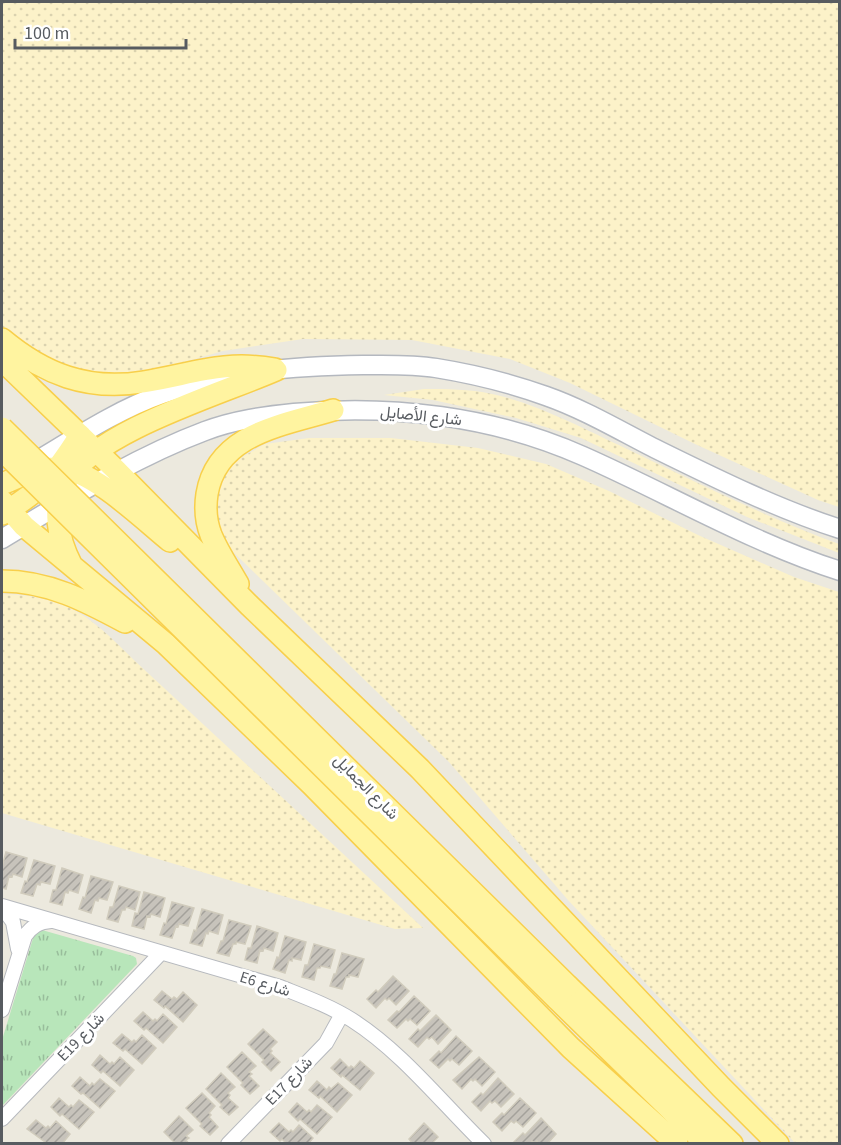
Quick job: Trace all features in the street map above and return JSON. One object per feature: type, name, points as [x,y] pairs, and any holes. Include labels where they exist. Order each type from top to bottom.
[{"type":"main road","points":[[2,339],[42,368],[85,382],[128,384],[204,368],[233,365],[276,370]]},
{"type":"main road","points":[[2,360],[117,471],[249,605],[420,769],[721,1087],[778,1143]]},
{"type":"main road","points":[[10,475],[124,411],[160,395],[194,384],[230,376],[276,370],[395,365],[434,367],[490,378],[546,396],[595,417],[752,495],[840,529]]},
{"type":"main road","points":[[2,539],[59,506],[73,477],[97,452],[156,419],[276,370]]},
{"type":"main road","points":[[249,605],[211,535],[206,519],[208,485],[216,467],[228,451],[244,439],[261,431],[333,410]]},
{"type":"main road","name":"شارع الأصايل","points":[[117,471],[157,450],[208,430],[258,417],[333,410],[405,411],[474,422],[536,438],[582,456],[756,539],[840,571]]},
{"type":"main road","name":"شارع الجمايل","points":[[2,429],[563,992],[706,1143]]},
{"type":"main road","points":[[72,566],[60,537],[59,506],[73,477],[80,435]]},
{"type":"main road","name":"شارع الجمايل","points":[[2,450],[563,992],[732,1143]]},
{"type":"main road","points":[[10,475],[73,477],[117,471]]},
{"type":"main road","points":[[73,477],[249,605]]},
{"type":"main road","points":[[73,477],[4,508],[166,644],[311,784],[571,1048],[677,1143]]},
{"type":"main road","points":[[2,581],[39,584],[64,592],[88,602],[166,644]]},
{"type":"street","name":"E6 شارع","points":[[2,907],[280,987],[342,1014],[364,1028],[393,1052],[482,1143]]},
{"type":"street","points":[[2,907],[13,922],[18,954]]},
{"type":"street","points":[[2,1010],[5,986],[30,928],[52,921]]},
{"type":"street","name":"E19 شارع","points":[[2,1119],[160,954]]},
{"type":"street","name":"E17 شارع","points":[[228,1143],[326,1042],[342,1014]]},
{"type":"sand","points":[[2,2],[839,2],[839,507],[818,500],[695,444],[570,383],[510,359],[412,340],[303,339],[223,351],[145,373],[92,377],[44,363],[2,328]]},
{"type":"sand","points":[[424,389],[483,392],[524,403],[576,424],[703,486],[839,544],[839,553],[747,517],[581,438],[516,418],[433,400],[384,395]]},
{"type":"sand","points":[[309,438],[391,438],[478,448],[546,464],[794,577],[839,592],[839,1143],[795,1143],[568,900],[449,762],[225,544],[215,521],[219,477],[237,460],[265,444]]},
{"type":"sand","points":[[2,594],[45,599],[77,612],[91,621],[423,928],[395,929],[2,813]]},
{"type":"green space","points":[[42,930],[133,956],[137,964],[2,1106],[2,1040],[34,935]]},
{"type":"building","points":[[6,852],[27,858],[22,877],[13,874],[12,877],[9,876],[6,889],[2,888],[2,867]]},
{"type":"building","points":[[34,860],[55,866],[50,884],[41,882],[40,885],[37,884],[33,896],[21,893]]},
{"type":"building","points":[[62,868],[83,875],[78,893],[69,890],[68,893],[65,892],[62,905],[50,902]]},
{"type":"building","points":[[91,876],[113,882],[107,900],[99,898],[98,901],[95,900],[91,913],[79,909],[83,897],[85,898]]},
{"type":"building","points":[[119,886],[140,892],[135,910],[126,907],[122,910],[118,922],[107,919]]},
{"type":"building","points":[[144,892],[165,898],[160,917],[151,914],[150,917],[147,916],[144,929],[132,926]]},
{"type":"building","points":[[172,902],[194,908],[188,926],[179,924],[178,927],[176,926],[172,938],[160,935],[164,923],[166,924]]},
{"type":"building","points":[[202,909],[223,915],[218,934],[209,931],[208,934],[206,933],[202,946],[190,943]]},
{"type":"building","points":[[229,920],[251,926],[245,944],[236,942],[233,944],[229,956],[217,953]]},
{"type":"building","points":[[257,926],[278,933],[273,951],[264,948],[263,951],[260,950],[257,963],[245,960]]},
{"type":"building","points":[[285,936],[306,942],[301,960],[292,958],[292,961],[289,960],[285,973],[273,969],[277,957],[279,958]]},
{"type":"building","points":[[314,944],[335,950],[330,968],[321,966],[317,968],[314,980],[302,977]]},
{"type":"building","points":[[342,953],[364,959],[358,977],[349,975],[346,977],[342,989],[330,986]]},
{"type":"building","points":[[393,976],[409,991],[396,1005],[389,998],[387,1000],[385,998],[376,1008],[367,999],[376,990],[378,992]]},
{"type":"building","points":[[162,991],[172,999],[174,997],[177,999],[183,992],[197,1005],[183,1022],[165,1006],[164,1008],[154,1000]]},
{"type":"building","points":[[414,996],[430,1011],[417,1025],[410,1019],[408,1021],[406,1019],[397,1028],[388,1020]]},
{"type":"building","points":[[143,1012],[153,1021],[155,1019],[157,1021],[163,1014],[177,1027],[163,1043],[134,1021]]},
{"type":"building","points":[[436,1015],[451,1030],[438,1044],[432,1037],[429,1039],[427,1037],[418,1047],[409,1039]]},
{"type":"building","points":[[263,1029],[277,1042],[270,1049],[272,1051],[270,1053],[280,1062],[271,1071],[262,1062],[264,1060],[248,1044]]},
{"type":"building","points":[[122,1034],[132,1042],[134,1040],[136,1042],[142,1035],[156,1048],[142,1064],[125,1049],[123,1051],[113,1043]]},
{"type":"building","points":[[456,1036],[472,1051],[459,1065],[452,1059],[450,1061],[448,1059],[439,1068],[430,1060],[439,1051],[441,1053]]},
{"type":"building","points":[[242,1052],[256,1066],[249,1072],[252,1074],[249,1076],[259,1086],[250,1094],[241,1085],[243,1083],[227,1067]]},
{"type":"building","points":[[100,1055],[110,1064],[112,1062],[114,1064],[120,1057],[134,1070],[120,1086],[103,1071],[101,1073],[92,1065]]},
{"type":"building","points":[[479,1057],[495,1072],[482,1086],[475,1079],[473,1081],[471,1079],[462,1089],[453,1080]]},
{"type":"building","points":[[340,1059],[349,1068],[351,1066],[354,1068],[360,1061],[374,1073],[360,1090],[331,1068]]},
{"type":"building","points":[[221,1073],[235,1087],[228,1093],[230,1095],[228,1098],[238,1107],[229,1115],[206,1089]]},
{"type":"building","points":[[80,1077],[90,1086],[100,1079],[115,1091],[100,1108],[72,1086]]},
{"type":"building","points":[[498,1078],[514,1094],[501,1107],[495,1101],[492,1103],[490,1101],[481,1111],[472,1102],[481,1093],[483,1095]]},
{"type":"building","points":[[317,1081],[327,1090],[338,1083],[352,1095],[337,1112],[320,1096],[319,1098],[309,1090]]},
{"type":"building","points":[[202,1093],[215,1106],[209,1113],[211,1115],[209,1117],[218,1127],[210,1135],[186,1108]]},
{"type":"building","points":[[59,1098],[69,1107],[71,1105],[73,1107],[79,1100],[94,1112],[79,1129],[51,1107]]},
{"type":"building","points":[[520,1098],[536,1113],[523,1127],[516,1121],[514,1123],[511,1121],[502,1131],[493,1122],[502,1113],[504,1115]]},
{"type":"building","points":[[297,1103],[307,1112],[309,1110],[311,1112],[317,1105],[332,1117],[317,1134],[289,1112]]},
{"type":"building","points":[[179,1116],[193,1130],[186,1136],[189,1138],[186,1140],[189,1144],[176,1144],[164,1132]]},
{"type":"building","points":[[541,1118],[556,1134],[547,1144],[539,1144],[537,1141],[535,1143],[532,1141],[530,1144],[514,1142],[523,1133],[525,1135]]},
{"type":"building","points":[[36,1120],[46,1128],[48,1126],[50,1128],[56,1121],[70,1134],[62,1144],[48,1144],[27,1129]]},
{"type":"building","points":[[279,1123],[289,1132],[291,1130],[293,1132],[299,1125],[313,1138],[308,1144],[287,1144],[282,1139],[280,1141],[270,1132]]},
{"type":"building","points":[[424,1123],[438,1137],[431,1144],[413,1144],[409,1139]]}]
